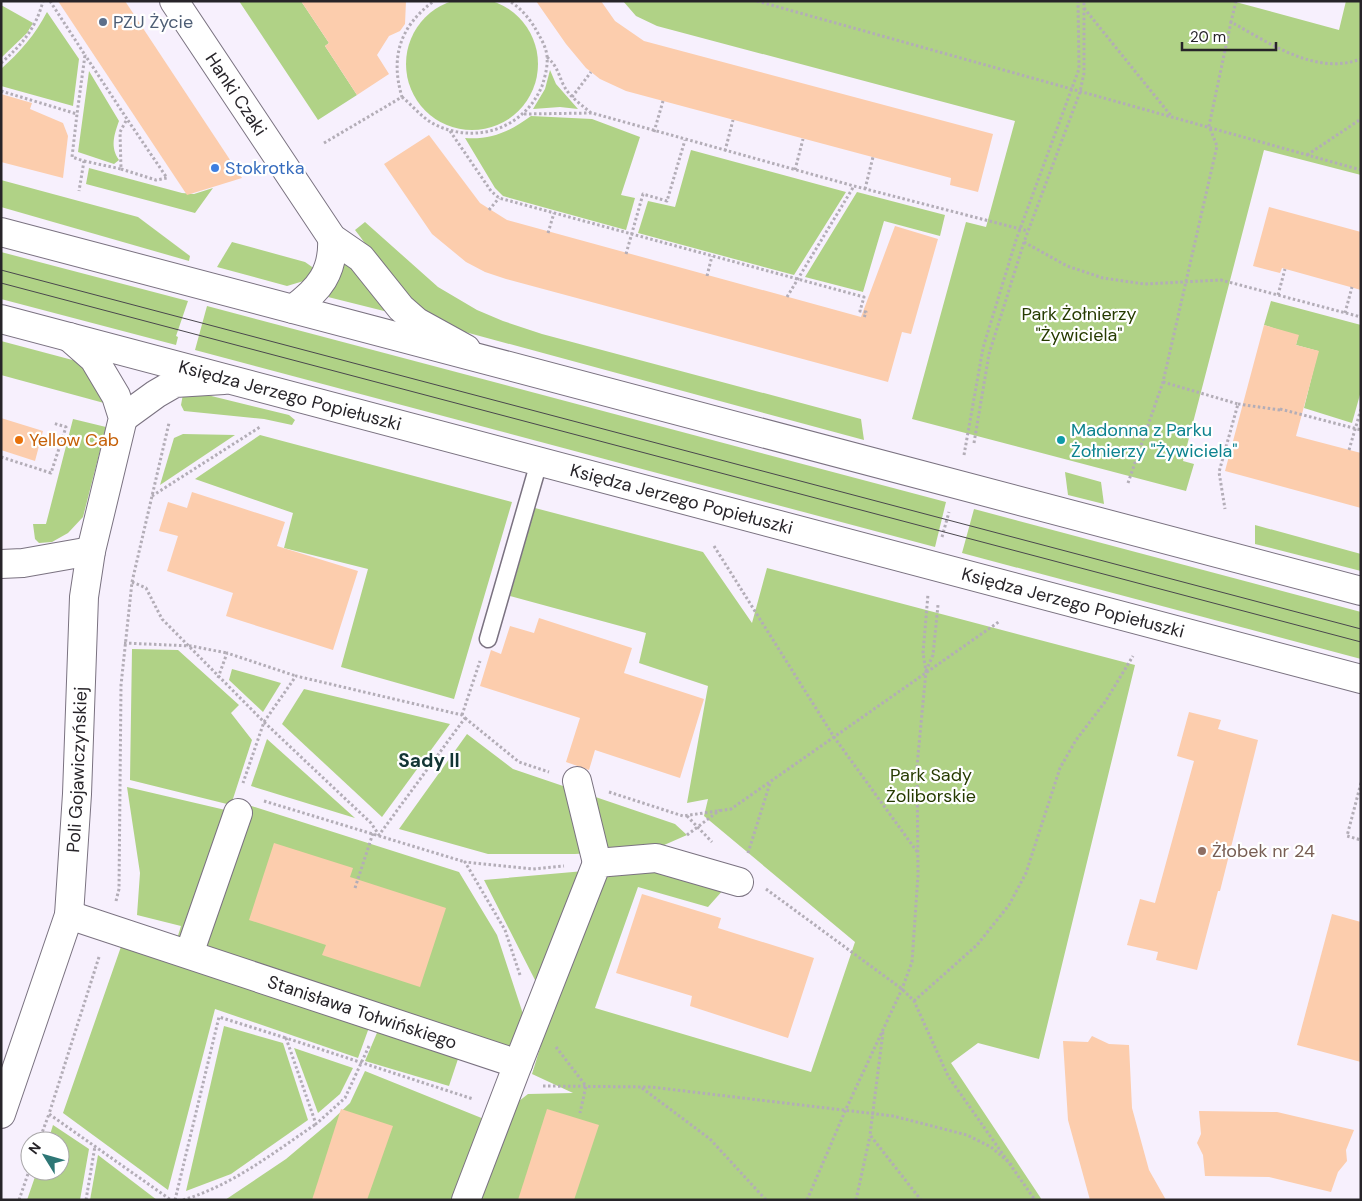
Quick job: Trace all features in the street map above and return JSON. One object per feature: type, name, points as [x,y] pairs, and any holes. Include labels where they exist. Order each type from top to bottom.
[{"type":"street","name":"Hanki Czaki","points":[[174,1],[332,238],[361,258],[401,308],[417,322],[484,359]]},
{"type":"street","points":[[1,232],[1361,591]]},
{"type":"street","points":[[293,309],[311,296],[324,281],[333,253],[332,238]]},
{"type":"street","name":"Księdza Jerzego Popiełuszki","points":[[1,319],[1361,679]]},
{"type":"street","points":[[70,337],[94,359],[106,376],[123,418],[156,394],[176,383],[227,379]]},
{"type":"street","name":"Poli Gojawiczyńskiej","points":[[1,1114],[69,915],[76,794],[80,647],[84,597],[91,551],[123,418]]},
{"type":"street","points":[[1,564],[23,563],[91,551]]},
{"type":"street","points":[[466,1200],[535,1018],[597,863],[577,781]]},
{"type":"street","points":[[189,954],[248,806]]},
{"type":"street","points":[[597,863],[656,858],[739,882]]},
{"type":"street","name":"Stanisława Tołwińskiego","points":[[69,915],[518,1064]]},
{"type":"lane","points":[[488,639],[539,462]]},
{"type":"path","points":[[1,63],[15,51],[35,26],[43,1]]},
{"type":"path","points":[[50,1],[167,178],[156,180],[72,157],[85,55]]},
{"type":"path","points":[[434,1],[421,10],[409,26],[398,50],[396,77],[402,97],[432,124],[450,131],[482,133],[510,124],[524,114],[539,92],[545,77],[547,57],[544,43],[532,23],[517,5],[509,1]]},
{"type":"path","points":[[757,1],[1361,170]]},
{"type":"path","points":[[963,459],[970,432],[984,348],[1021,229],[1079,69],[1078,1]]},
{"type":"path","points":[[974,443],[989,354],[1024,242],[1080,92],[1084,73],[1084,1]]},
{"type":"path","points":[[1128,483],[1164,382],[1187,283],[1216,146],[1209,126],[1236,1]]},
{"type":"path","points":[[1084,7],[1172,117]]},
{"type":"path","points":[[1231,22],[1279,48],[1317,63],[1347,64],[1361,58]]},
{"type":"path","points":[[547,57],[558,67],[563,84],[572,97],[592,113]]},
{"type":"path","points":[[572,97],[591,72]]},
{"type":"path","points":[[1,91],[77,114]]},
{"type":"path","points":[[324,143],[402,97]]},
{"type":"path","points":[[654,132],[663,101]]},
{"type":"path","points":[[524,114],[592,113],[654,132],[1028,231]]},
{"type":"path","points":[[121,169],[120,132],[127,119]]},
{"type":"path","points":[[1307,156],[1361,119]]},
{"type":"path","points":[[725,151],[733,120]]},
{"type":"path","points":[[450,131],[491,191],[499,198],[864,297],[860,311],[866,312],[864,318]]},
{"type":"path","points":[[626,254],[643,194],[667,201],[684,140]]},
{"type":"path","points":[[795,170],[803,140]]},
{"type":"path","points":[[865,189],[873,157]]},
{"type":"path","points":[[79,191],[84,161]]},
{"type":"path","points":[[787,298],[854,186]]},
{"type":"path","points":[[489,210],[499,198]]},
{"type":"path","points":[[548,233],[554,213]]},
{"type":"path","points":[[1024,242],[1067,266],[1103,278],[1144,284],[1221,280],[1361,317]]},
{"type":"path","points":[[707,276],[712,256]]},
{"type":"path","points":[[1278,294],[1286,269]]},
{"type":"path","points":[[1345,313],[1352,287]]},
{"type":"path","points":[[1164,382],[1238,404],[1291,412]]},
{"type":"path","points":[[1225,509],[1219,472],[1238,404]]},
{"type":"path","points":[[1280,409],[1361,430]]},
{"type":"path","points":[[1349,450],[1361,409]]},
{"type":"path","points":[[1,457],[51,473],[66,427],[53,423]]},
{"type":"path","points":[[132,582],[169,423]]},
{"type":"path","points":[[152,497],[260,427]]},
{"type":"path","points":[[941,540],[949,511]]},
{"type":"path","points":[[714,546],[834,737],[918,854]]},
{"type":"path","points":[[807,1200],[846,1109],[902,989],[912,962],[918,854],[917,766],[926,671],[923,653],[929,585]]},
{"type":"path","points":[[926,671],[933,655],[938,604]]},
{"type":"path","points":[[488,639],[464,717],[519,762],[683,816],[731,809],[1000,620]]},
{"type":"path","points":[[124,643],[191,646],[227,653],[296,676]]},
{"type":"path","points":[[218,678],[227,653]]},
{"type":"path","points":[[914,1001],[977,945],[1009,905],[1026,873],[1060,768],[1076,740],[1105,702],[1133,656]]},
{"type":"path","points":[[243,784],[264,722],[371,823],[379,835]]},
{"type":"path","points":[[771,782],[739,882],[765,888],[902,989],[914,1001],[948,1076],[1035,1200]]},
{"type":"path","points":[[1361,783],[1347,836],[1361,840]]},
{"type":"path","points":[[248,806],[373,833],[465,862],[533,869],[597,863]]},
{"type":"path","points":[[355,888],[373,833]]},
{"type":"path","points":[[465,862],[504,930],[535,1018],[586,1086],[580,1113]]},
{"type":"path","points":[[175,1200],[219,1017],[501,1108]]},
{"type":"path","points":[[856,1200],[870,1135],[884,1026]]},
{"type":"path","points":[[286,1038],[316,1124]]},
{"type":"path","points":[[183,1200],[205,1193],[246,1172],[316,1124],[345,1098],[362,1064]]},
{"type":"path","points":[[538,1086],[642,1087],[846,1109],[872,1115],[902,1118],[967,1136],[990,1147],[1012,1165]]},
{"type":"path","points":[[642,1087],[710,1139],[766,1200]]},
{"type":"path","points":[[43,1131],[49,1114]]},
{"type":"path","points":[[870,1135],[921,1200]]},
{"type":"path","points":[[86,1200],[95,1146]]},
{"type":"path","points":[[19,1200],[26,1181]]},
{"type":"green space","points":[[472,-2],[485,-1],[497,3],[519,17],[533,39],[537,51],[537,77],[533,89],[519,111],[497,125],[485,129],[472,130],[459,129],[447,125],[425,111],[411,89],[407,77],[406,64],[407,51],[411,39],[425,17],[447,3],[459,-1]]},
{"type":"green space","points":[[239,1],[301,1],[329,43],[325,46],[357,95],[318,120]]},
{"type":"green space","name":"Park Żołnierzy \"Żywiciela\"","points":[[623,1],[1232,1],[1339,30],[1346,1],[1361,1],[1361,175],[1264,150],[1183,461],[1194,464],[1186,491],[912,419],[966,222],[986,227],[1015,121],[657,26],[636,16]]},
{"type":"green space","points":[[1,5],[33,23],[27,33],[1,58]]},
{"type":"green space","points":[[47,12],[79,59],[73,106],[1,86],[1,69],[27,43]]},
{"type":"green space","points":[[550,70],[556,84],[578,109],[560,107],[533,109],[545,89]]},
{"type":"green space","points":[[89,71],[119,121],[114,136],[114,150],[119,160],[114,164],[78,152]]},
{"type":"green space","points":[[531,116],[592,119],[640,137],[621,195],[635,198],[626,230],[503,196],[495,188],[465,138],[492,136],[516,126]]},
{"type":"green space","points":[[691,150],[846,192],[794,275],[638,233],[648,201],[675,207]]},
{"type":"green space","points":[[89,168],[182,193],[194,194],[213,188],[195,213],[86,184]]},
{"type":"green space","points":[[1,180],[138,217],[190,256],[189,261],[1,207]]},
{"type":"green space","points":[[857,192],[945,215],[940,236],[884,221],[863,292],[805,277]]},
{"type":"green space","points":[[365,222],[438,287],[477,310],[542,334],[861,419],[864,440],[443,326],[418,308],[384,269],[355,230]]},
{"type":"green space","points":[[232,242],[305,262],[315,269],[307,280],[287,286],[217,267]]},
{"type":"green space","points":[[1,252],[188,301],[176,336],[178,337],[176,345],[1,299]]},
{"type":"green space","points":[[343,256],[388,312],[328,297],[339,280]]},
{"type":"green space","points":[[1271,301],[1361,325],[1361,391],[1352,423],[1304,408],[1318,351],[1296,345],[1298,336],[1264,325]]},
{"type":"green space","points":[[207,306],[946,502],[935,547],[195,350]]},
{"type":"green space","points":[[1,341],[80,362],[104,403],[1,375]]},
{"type":"green space","points":[[195,392],[289,415],[295,420],[292,425],[264,419],[184,411],[181,405],[183,394]]},
{"type":"green space","points":[[73,419],[106,427],[83,517],[68,533],[52,542],[39,543],[35,539],[33,524],[46,524]]},
{"type":"green space","points":[[183,434],[235,435],[160,485],[174,438]]},
{"type":"green space","points":[[260,435],[512,502],[454,699],[341,667],[368,569],[284,548],[293,513],[195,479]]},
{"type":"green space","points":[[1065,472],[1101,482],[1104,504],[1068,495]]},
{"type":"green space","name":"Park Sady Żoliborskie","points":[[535,508],[703,552],[752,623],[767,568],[1135,665],[1039,1059],[978,1043],[951,1063],[1042,1200],[477,1200],[514,1105],[528,1094],[573,1093],[532,1074],[550,1016],[540,1004],[535,980],[484,880],[652,865],[724,889],[708,907],[638,887],[595,1008],[811,1072],[855,942],[704,816],[708,799],[687,803],[708,686],[639,663],[646,633],[510,596]]},
{"type":"green space","points":[[974,509],[1361,612],[1361,659],[962,553]]},
{"type":"green space","points":[[1255,525],[1361,554],[1361,571],[1255,544]]},
{"type":"green space","points":[[132,649],[178,650],[239,705],[231,713],[252,740],[231,805],[130,780]]},
{"type":"green space","points":[[232,669],[281,683],[263,712],[229,680]]},
{"type":"green space","points":[[304,689],[450,724],[382,817],[282,724]]},
{"type":"green space","points":[[467,734],[513,769],[675,824],[687,835],[655,849],[575,854],[488,854],[399,829]]},
{"type":"green space","points":[[267,739],[355,818],[251,786]]},
{"type":"green space","points":[[127,787],[234,812],[239,802],[459,872],[497,935],[525,1020],[511,1051],[176,942],[181,926],[137,915],[140,873]]},
{"type":"green space","points":[[123,941],[371,1022],[358,1058],[215,1009],[168,1190],[63,1113]]},
{"type":"green space","points":[[224,1026],[283,1043],[308,1120],[231,1174],[186,1191]]},
{"type":"green space","points":[[379,1028],[459,1056],[449,1086],[365,1061]]},
{"type":"green space","points":[[294,1048],[353,1068],[340,1094],[318,1113]]},
{"type":"green space","points":[[365,1071],[484,1119],[453,1200],[225,1200],[286,1159],[330,1122],[350,1103]]},
{"type":"green space","points":[[53,1125],[62,1131],[51,1131]]},
{"type":"green space","points":[[70,1136],[89,1149],[80,1200],[27,1200],[34,1181],[70,1181]]},
{"type":"green space","points":[[98,1155],[157,1200],[90,1200]]},
{"type":"building","points":[[58,1],[125,1],[242,178],[187,195]]},
{"type":"building","points":[[301,1],[406,1],[405,24],[400,31],[389,36],[377,55],[389,74],[357,95],[325,46],[329,43]]},
{"type":"building","points":[[536,1],[601,1],[615,21],[644,41],[993,134],[978,192],[950,185],[951,178],[626,91],[600,79],[586,68],[566,44]]},
{"type":"building","points":[[1,94],[32,103],[30,109],[63,123],[68,136],[63,178],[1,162]]},
{"type":"building","points":[[429,135],[480,203],[507,220],[861,317],[895,226],[938,239],[911,334],[902,332],[888,382],[485,272],[466,262],[432,234],[384,164]]},
{"type":"building","points":[[1269,207],[1361,232],[1361,290],[1282,268],[1280,273],[1253,266]]},
{"type":"building","points":[[1264,325],[1299,335],[1296,345],[1319,351],[1296,436],[1361,453],[1361,508],[1225,471]]},
{"type":"building","points":[[1,418],[43,431],[35,461],[1,450]]},
{"type":"building","points":[[192,492],[285,522],[277,546],[358,571],[333,650],[226,616],[233,593],[167,571],[178,536],[159,531],[168,502],[187,508]]},
{"type":"building","points":[[539,618],[632,648],[624,673],[704,699],[680,778],[595,750],[589,770],[566,762],[580,718],[480,686],[491,650],[501,654],[510,626],[534,633]]},
{"type":"building","points":[[1189,712],[1221,720],[1218,729],[1258,740],[1220,891],[1218,891],[1197,970],[1156,960],[1158,952],[1127,945],[1140,899],[1155,903],[1194,761],[1177,756]]},
{"type":"building","points":[[274,843],[353,868],[350,877],[446,908],[420,987],[322,955],[326,945],[249,920]]},
{"type":"building","points":[[642,894],[721,918],[718,928],[814,958],[788,1038],[690,1006],[692,996],[616,973]]},
{"type":"building","points":[[1332,914],[1361,922],[1361,1062],[1297,1045]]},
{"type":"building","points":[[1092,1036],[1109,1044],[1129,1045],[1132,1108],[1149,1170],[1166,1200],[1090,1200],[1068,1120],[1063,1041],[1088,1042]]},
{"type":"building","points":[[341,1109],[393,1126],[367,1200],[312,1200]]},
{"type":"building","points":[[547,1109],[599,1125],[574,1200],[518,1200]]},
{"type":"building","points":[[1199,1111],[1277,1112],[1354,1130],[1346,1150],[1347,1161],[1338,1172],[1331,1192],[1269,1177],[1205,1176],[1203,1155],[1197,1143],[1201,1134]]},
{"type":"tram line","points":[[1,270],[1361,629]]},
{"type":"tram line","points":[[1,283],[1361,642]]},
{"type":"place","name":"PZU Życie","points":[[103,22]]},
{"type":"place","name":"Stokrotka","points":[[215,168]]},
{"type":"place","name":"Yellow Cab","points":[[19,440]]},
{"type":"place","name":"Madonna z Parku Żołnierzy \"Żywiciela\"","points":[[1061,440]]},
{"type":"place","name":"Żłobek nr 24","points":[[1202,851]]},
{"type":"district","name":"Sady II","points":[[429,760]]}]
